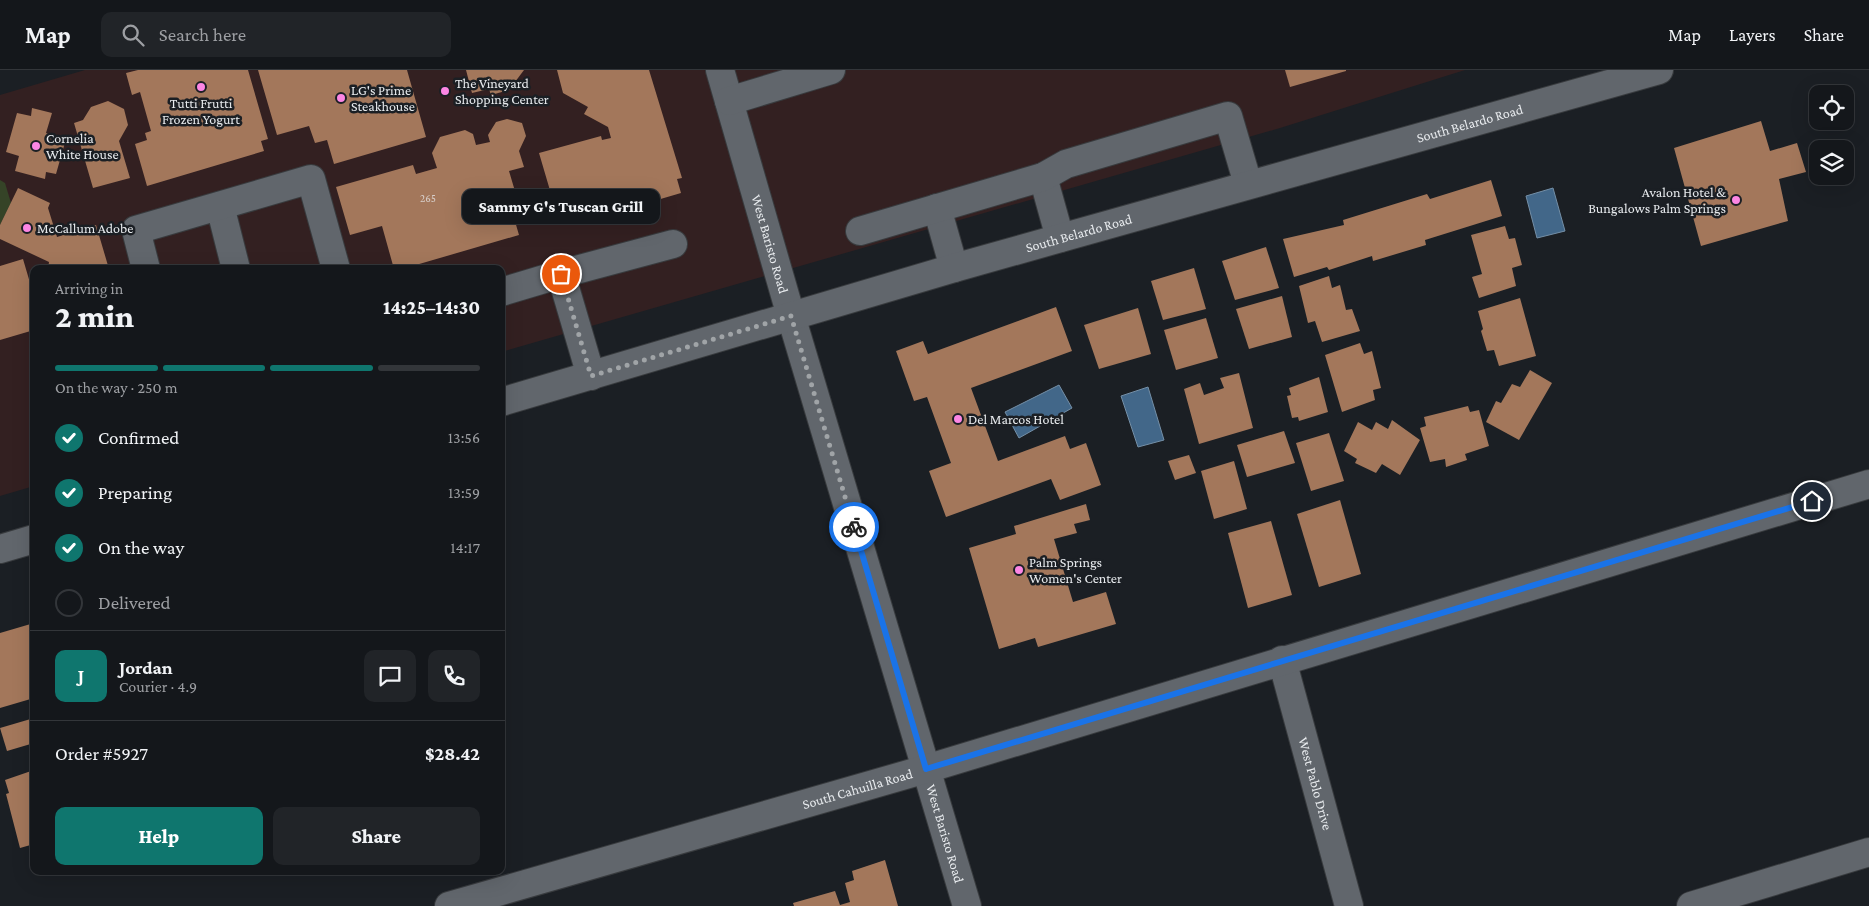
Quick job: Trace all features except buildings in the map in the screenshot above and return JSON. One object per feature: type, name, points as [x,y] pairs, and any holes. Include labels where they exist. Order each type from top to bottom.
[{"type":"street","name":"West Baristo Road","points":[[720,70],[791,316],[967,906]]},
{"type":"street","points":[[729,101],[831,70]]},
{"type":"street","name":"South Belardo Road","points":[[505,401],[954,268],[1659,70]]},
{"type":"street","points":[[860,231],[1043,177],[1066,164],[1228,116],[1248,184]]},
{"type":"street","points":[[1043,177],[1060,238]]},
{"type":"street","points":[[145,265],[136,230],[311,179],[335,265]]},
{"type":"street","points":[[220,206],[235,265]]},
{"type":"street","points":[[937,208],[954,268]]},
{"type":"street","points":[[505,291],[673,244]]},
{"type":"street","points":[[561,274],[591,376]]},
{"type":"street","name":"South Cahuilla Road","points":[[449,906],[527,895],[926,769],[1869,484]]},
{"type":"street","points":[[0,549],[30,540]]},
{"type":"street","name":"West Pablo Drive","points":[[1282,660],[1349,906]]},
{"type":"street","points":[[1691,906],[1869,852]]},
{"type":"shaded area","points":[[85,70],[1465,70],[1280,128],[505,351],[505,265],[30,265],[30,487],[0,496],[0,95]]},
{"type":"green space","points":[[0,180],[5,183],[11,203],[0,225]]},
{"type":"water","points":[[1553,188],[1565,231],[1537,238],[1526,196]]},
{"type":"water","points":[[1059,385],[1072,408],[1019,438],[1005,412]]},
{"type":"water","points":[[1148,387],[1164,440],[1138,447],[1121,396]]},
{"type":"way so far","points":[[561,274],[591,376],[791,316],[854,527]]},
{"type":"place","name":"Tutti Frutti Frozen Yogurt","points":[[201,87]]},
{"type":"place","name":"The Vineyard Shopping Center","points":[[445,91]]},
{"type":"place","name":"LG's Prime Steakhouse","points":[[341,98]]},
{"type":"place","name":"Cornelia White House","points":[[36,146]]},
{"type":"place","name":"Avalon Hotel & Bungalows Palm Springs","points":[[1736,200]]},
{"type":"place","name":"McCallum Adobe","points":[[27,228]]},
{"type":"place","name":"Sammy G's Tuscan Grill","points":[[561,274]]},
{"type":"place","name":"Del Marcos Hotel","points":[[958,419]]},
{"type":"place","name":"Palm Springs Women's Center","points":[[1019,570]]},
{"type":"route","points":[[854,527],[926,769],[1812,501]]}]
